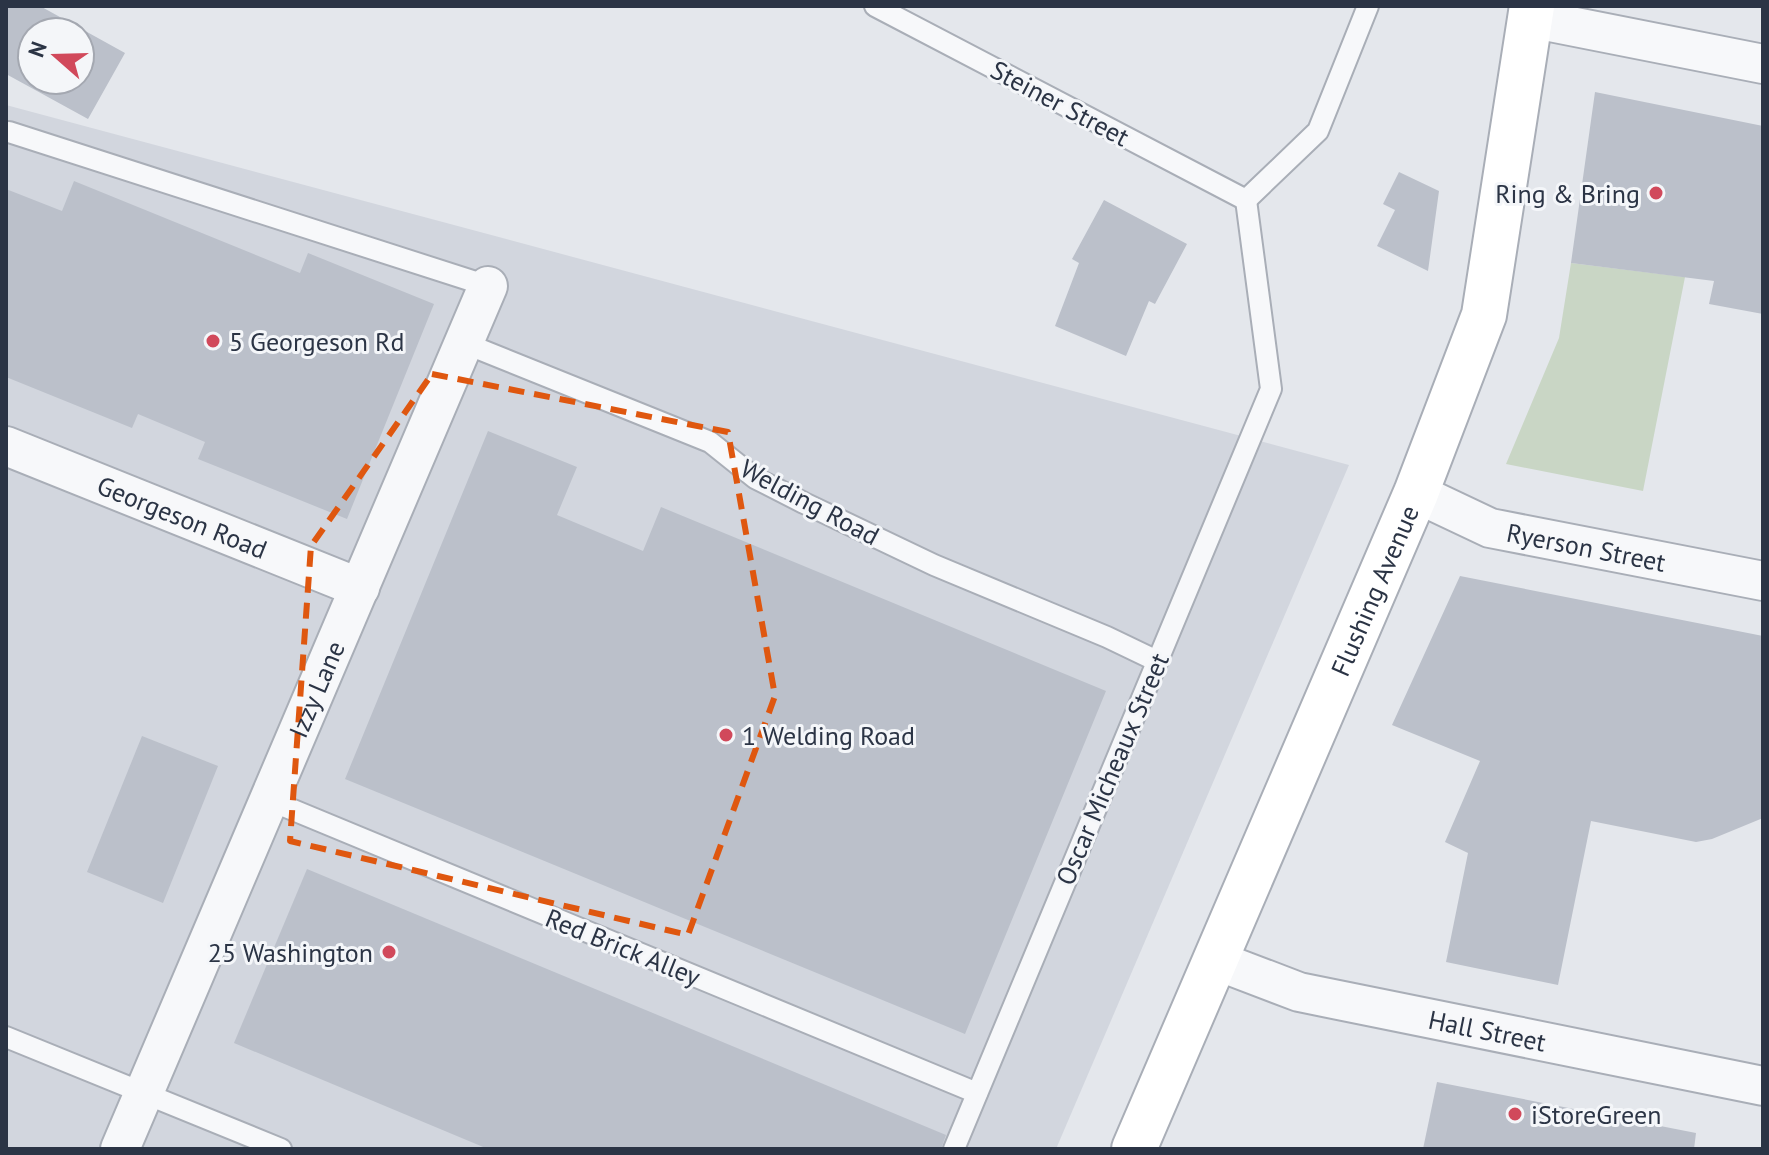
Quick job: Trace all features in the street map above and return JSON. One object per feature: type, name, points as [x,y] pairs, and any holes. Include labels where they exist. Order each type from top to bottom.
[{"type":"main road","name":"Flushing Avenue","points":[[1134,1149],[1416,493],[1484,315],[1531,12]]},
{"type":"street","points":[[1531,12],[1763,64]]},
{"type":"street","name":"Izzy Lane","points":[[120,1149],[488,286]]},
{"type":"street","name":"Georgeson Road","points":[[6,446],[360,588]]},
{"type":"street","name":"Ryerson Street","points":[[1416,493],[1490,528],[1763,581]]},
{"type":"street","name":"Hall Street","points":[[1215,960],[1299,992],[1763,1086]]},
{"type":"lane","name":"Steiner Street","points":[[875,6],[1246,200]]},
{"type":"lane","points":[[1246,200],[1318,131],[1368,6]]},
{"type":"lane","points":[[9,132],[488,286]]},
{"type":"lane","name":"Oscar Micheaux Street","points":[[954,1149],[1271,389],[1246,200]]},
{"type":"lane","name":"Welding Road","points":[[464,343],[710,442],[755,478],[817,510],[934,565],[1157,661]]},
{"type":"lane","name":"Red Brick Alley","points":[[269,800],[977,1093]]},
{"type":"lane","points":[[6,1037],[281,1149]]},
{"type":"highlighted area","points":[[432,374],[728,432],[775,696],[688,935],[290,841],[311,546]]},
{"type":"shaded area","points":[[6,105],[1349,465],[1056,1149],[6,1149]]},
{"type":"green space","points":[[1571,263],[1685,277],[1643,491],[1506,464],[1559,338]]},
{"type":"building","points":[[6,6],[40,6],[58,16],[16,16],[16,79],[6,74]]},
{"type":"building","points":[[96,37],[125,53],[88,119],[46,96],[96,96]]},
{"type":"building","name":"Ring & Bring","points":[[1595,92],[1763,126],[1763,314],[1709,304],[1714,281],[1571,263]]},
{"type":"building","points":[[1399,172],[1439,191],[1428,271],[1377,246],[1395,210],[1383,204]]},
{"type":"building","name":"5 Georgeson Rd","points":[[74,181],[300,273],[308,253],[434,304],[347,519],[198,459],[205,442],[138,414],[132,428],[6,377],[6,189],[62,211]]},
{"type":"building","points":[[1104,200],[1187,244],[1155,304],[1149,301],[1126,356],[1055,326],[1079,263],[1072,259]]},
{"type":"building","name":"1 Welding Road","points":[[488,431],[577,467],[557,515],[643,551],[661,507],[1106,691],[965,1034],[345,779]]},
{"type":"building","points":[[1460,576],[1763,636],[1763,818],[1712,839],[1696,842],[1591,821],[1558,985],[1446,962],[1468,853],[1445,842],[1480,761],[1392,725]]},
{"type":"building","points":[[142,736],[218,766],[163,903],[87,872]]},
{"type":"building","name":"25 Washington","points":[[307,869],[946,1135],[941,1149],[488,1149],[234,1043]]},
{"type":"building","name":"iStoreGreen","points":[[1437,1082],[1696,1133],[1694,1149],[1423,1149]]},
{"type":"place","name":"Ring & Bring","points":[[1656,193]]},
{"type":"place","name":"5 Georgeson Rd","points":[[213,341]]},
{"type":"place","name":"1 Welding Road","points":[[726,735]]},
{"type":"place","name":"25 Washington","points":[[389,952]]},
{"type":"place","name":"iStoreGreen","points":[[1515,1114]]}]
